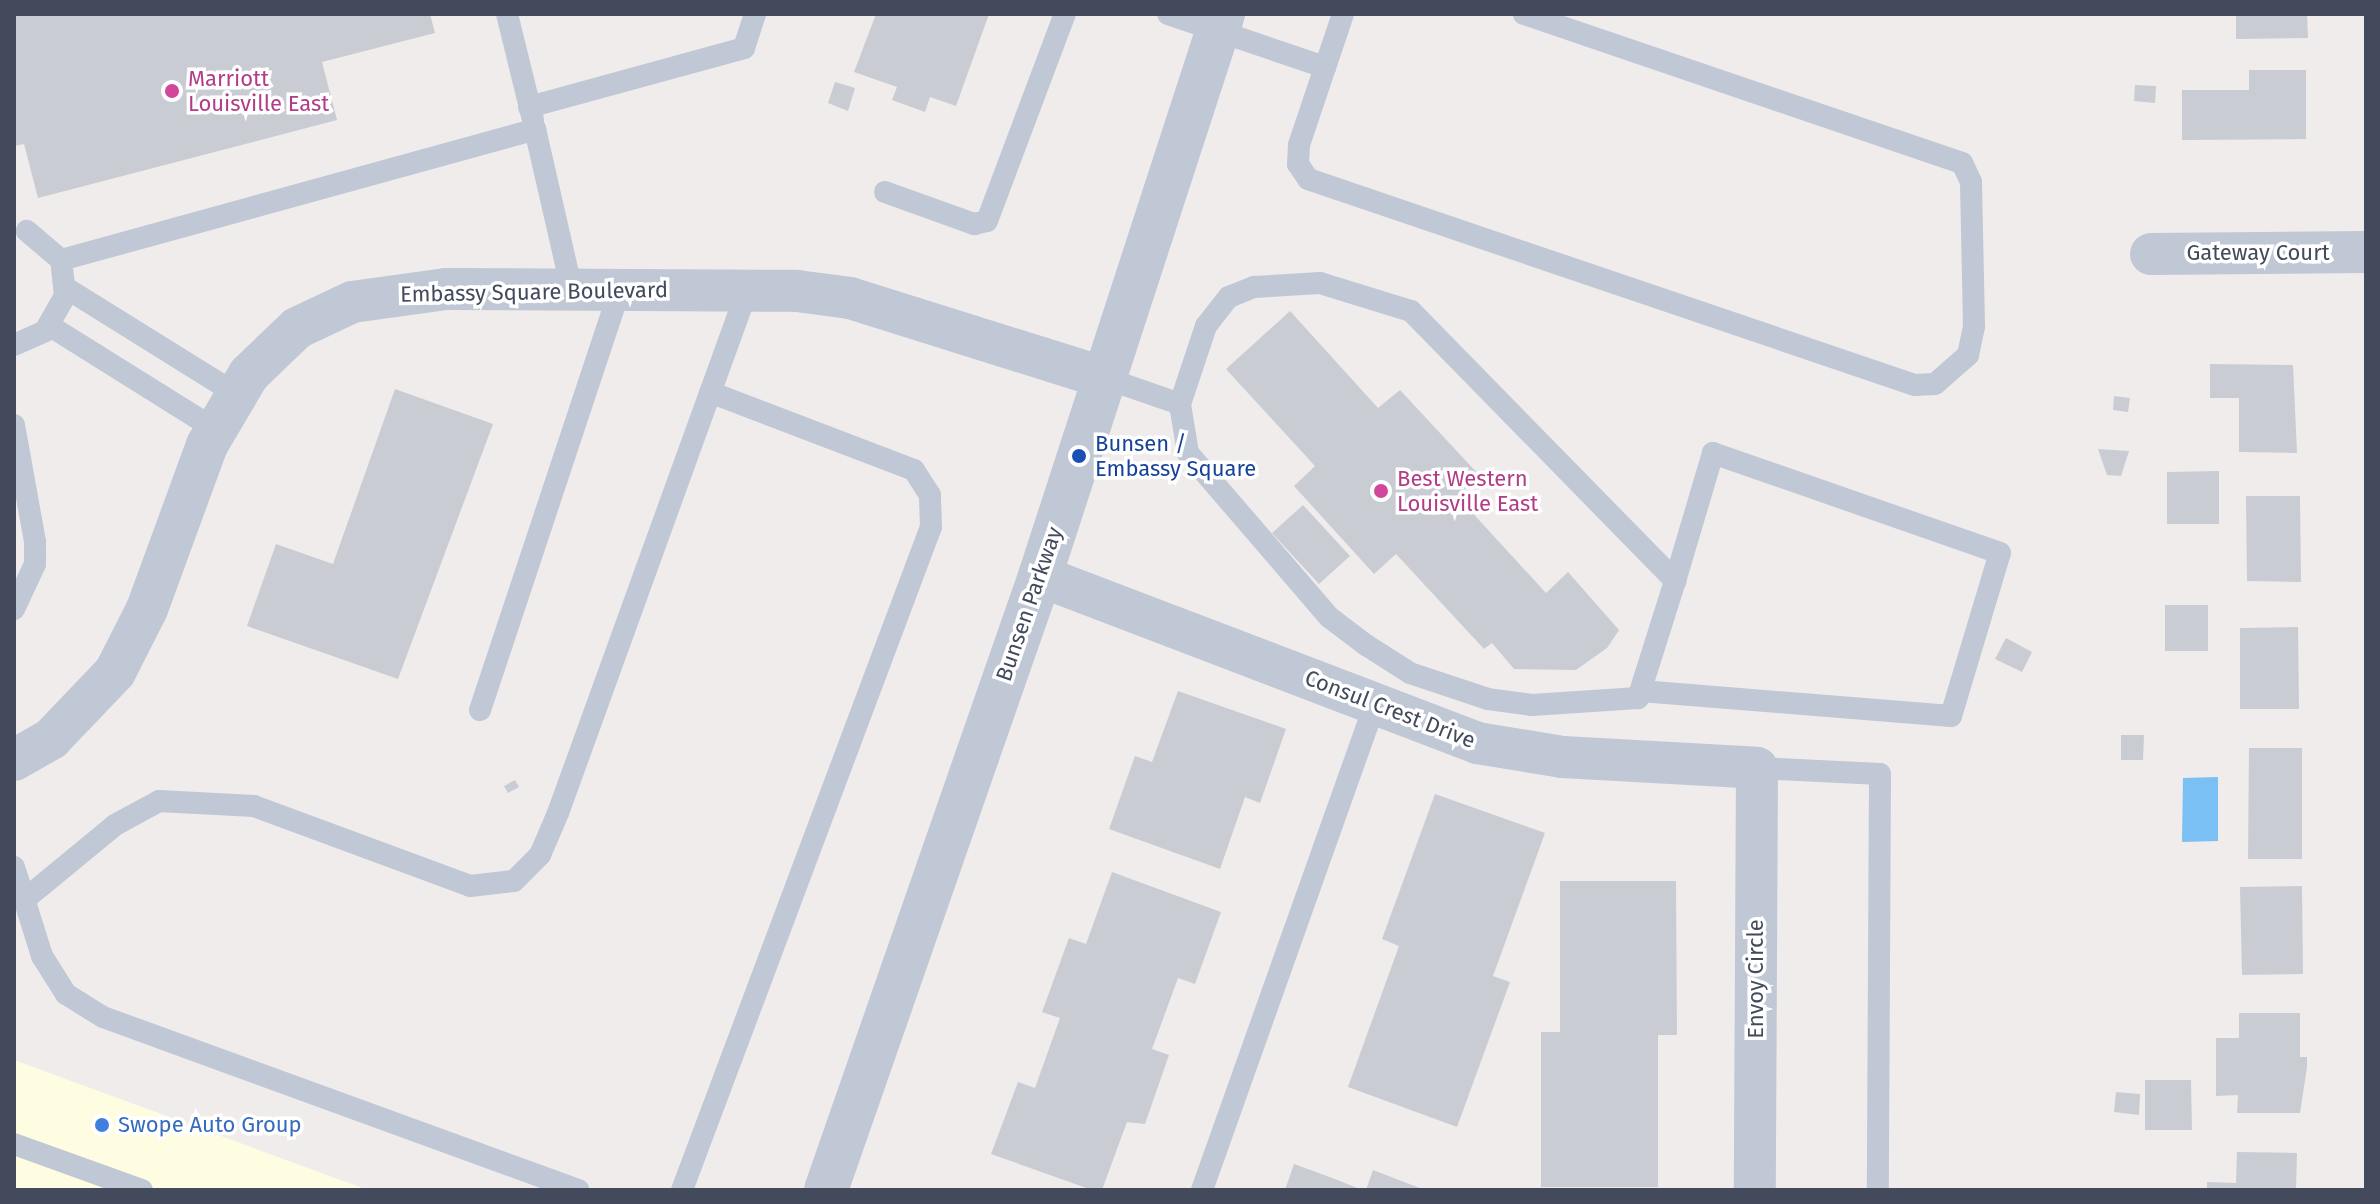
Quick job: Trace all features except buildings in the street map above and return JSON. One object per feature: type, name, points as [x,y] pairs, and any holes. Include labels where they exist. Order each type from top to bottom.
[{"type":"street","name":"Bunsen Parkway","points":[[833,1188],[1040,576],[1220,22]]},
{"type":"street","name":"Gateway Court","points":[[2151,254],[2366,252]]},
{"type":"street","name":"Embassy Square Boulevard","points":[[14,760],[51,739],[115,672],[147,609],[225,411],[297,328],[352,302],[446,289],[747,291],[850,298],[1105,378]]},
{"type":"street","name":"Consul Crest Drive","points":[[1040,576],[1477,743],[1563,757],[1757,768]]},
{"type":"street","name":"Envoy Circle","points":[[1755,1190],[1757,768]]},
{"type":"lane","points":[[507,14],[572,290]]},
{"type":"lane","points":[[529,107],[744,48],[755,14]]},
{"type":"lane","points":[[885,192],[974,224],[987,221],[1065,14]]},
{"type":"lane","points":[[1168,14],[1220,22],[1325,67]]},
{"type":"lane","points":[[1343,14],[1298,164],[1328,189],[1915,385],[1935,384],[1968,355],[1974,326],[1971,182],[1962,163],[1524,14]]},
{"type":"lane","points":[[61,260],[535,129]]},
{"type":"lane","points":[[14,345],[50,326],[66,288],[61,260],[27,231]]},
{"type":"lane","points":[[1641,691],[1951,716],[2000,553],[1713,453],[1675,581],[1638,698],[1532,705],[1410,673],[1329,617],[1188,453],[1180,404],[1206,326],[1229,297],[1283,282],[1320,283],[1411,311],[1675,581]]},
{"type":"lane","points":[[66,288],[225,411]]},
{"type":"lane","points":[[480,710],[620,290]]},
{"type":"lane","points":[[24,900],[115,825],[159,801],[254,806],[470,886],[514,881],[540,855],[558,813],[747,291]]},
{"type":"lane","points":[[50,326],[225,411]]},
{"type":"lane","points":[[1105,378],[1180,404]]},
{"type":"lane","points":[[682,1190],[931,527],[930,495],[914,470],[710,392]]},
{"type":"lane","points":[[14,425],[35,542],[35,564],[14,609]]},
{"type":"lane","points":[[1202,1190],[1375,704]]},
{"type":"lane","points":[[1757,768],[1880,774],[1878,1190]]},
{"type":"lane","points":[[14,867],[42,956],[66,994],[103,1017],[578,1190]]},
{"type":"lane","points":[[14,1144],[142,1190]]},
{"type":"shaded area","name":"Swope Auto Group","points":[[14,1060],[368,1190],[14,1190]]},
{"type":"water","points":[[2218,777],[2218,841],[2182,842],[2183,778]]},
{"type":"place","name":"Marriott Louisville East","points":[[172,91]]},
{"type":"place","name":"Bunsen / Embassy Square","points":[[1079,456]]},
{"type":"place","name":"Best Western Louisville East","points":[[1381,491]]},
{"type":"place","name":"Swope Auto Group","points":[[102,1125]]}]
